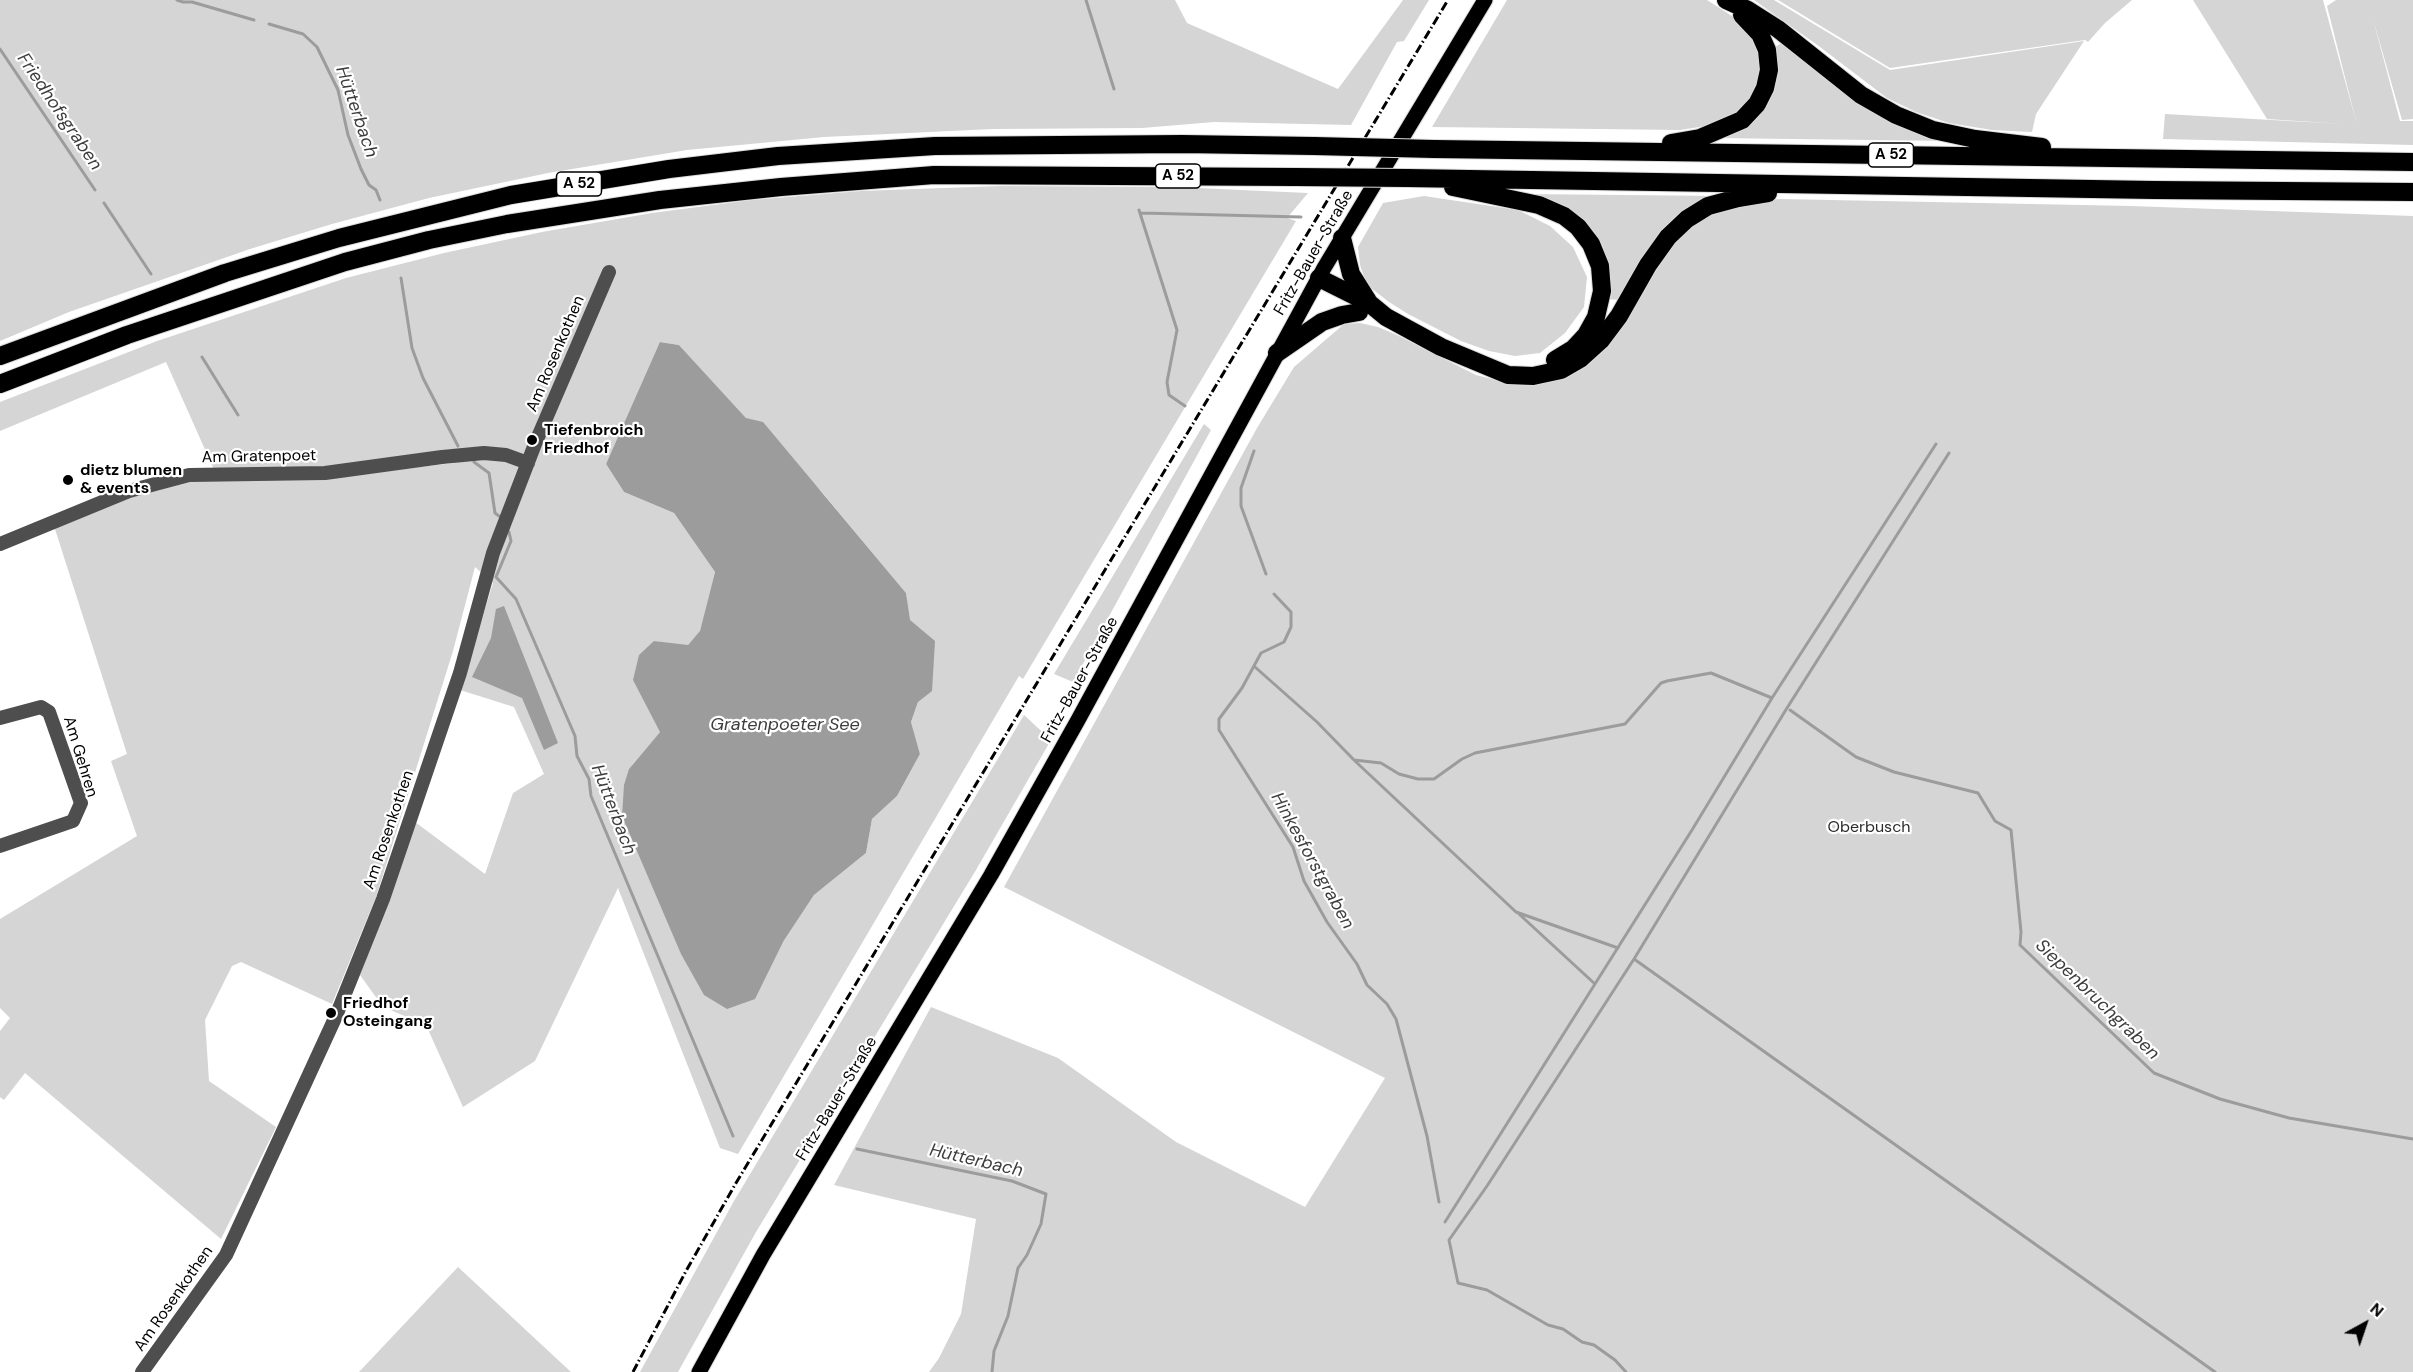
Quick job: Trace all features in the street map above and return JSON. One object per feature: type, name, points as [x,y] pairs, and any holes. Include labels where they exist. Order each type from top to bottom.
[{"type":"highway","points":[[1637,150],[1700,138],[1742,120],[1756,104],[1765,88],[1769,70],[1767,50],[1760,34],[1751,23],[1726,0]]},
{"type":"highway","points":[[1726,0],[1778,29],[1862,95],[1896,116],[1933,130],[1975,139],[2145,159]]},
{"type":"highway","name":"A 52","points":[[0,356],[225,273],[339,238],[511,195],[669,169],[778,156],[934,147],[1080,144],[2413,162]]},
{"type":"highway","name":"A 52","points":[[0,384],[127,335],[345,262],[429,240],[507,224],[660,200],[781,187],[934,175],[1407,178],[1817,186],[2413,192]]},
{"type":"highway","points":[[1407,178],[1539,205],[1564,216],[1578,227],[1591,244],[1600,266],[1602,291],[1596,317],[1586,334],[1573,349],[1554,360],[1532,366],[1481,365]]},
{"type":"highway","points":[[1316,283],[1481,365],[1508,375],[1533,376],[1560,370],[1580,359],[1601,340],[1619,316],[1648,265],[1668,237],[1687,219],[1708,206],[1738,198],[1817,186]]},
{"type":"highway","points":[[1342,238],[1351,274],[1364,307]]},
{"type":"highway","points":[[1277,353],[1331,318],[1364,307]]},
{"type":"main road","name":"Fritz-Bauer-Straße","points":[[699,1372],[764,1255],[991,875],[1316,283],[1485,0]]},
{"type":"street","name":"Am Rosenkothen","points":[[142,1372],[226,1255],[336,1016],[387,888],[460,673],[493,553],[528,463],[609,272]]},
{"type":"street","name":"Am Gratenpoet","points":[[0,544],[129,491],[189,475],[325,473],[484,453],[506,455],[528,463]]},
{"type":"street","name":"Am Gehren","points":[[0,718],[41,707],[49,712],[81,803],[73,821],[0,846]]},
{"type":"green space","points":[[0,0],[1175,0],[1187,23],[1338,89],[1403,0],[1429,0],[1404,41],[1397,42],[1351,125],[1214,122],[1142,128],[993,129],[824,137],[687,150],[548,173],[429,198],[332,224],[250,249],[69,312],[0,341]]},
{"type":"green space","points":[[1507,0],[1707,0],[1735,18],[1749,32],[1758,52],[1760,75],[1752,97],[1733,116],[1712,125],[1680,130],[1432,127]]},
{"type":"green space","points":[[1754,0],[1774,0],[1890,70],[2084,41],[2036,114],[2032,132],[1992,130],[1949,123],[1916,112],[1887,98]]},
{"type":"green space","points":[[1778,0],[2132,0],[2105,23],[2088,42],[2085,40],[1890,68]]},
{"type":"green space","points":[[2193,0],[2323,0],[2357,125],[2327,6],[2336,0],[2413,0],[2413,119],[2402,120],[2373,19],[2400,121],[2413,121],[2413,145],[2163,139],[2165,114],[2343,124],[2267,119]]},
{"type":"green space","points":[[1785,41],[1951,141],[1713,138],[1747,121],[1775,47]]},
{"type":"green space","points":[[1000,186],[1175,187],[1308,193],[1287,218],[1296,221],[1023,679],[1019,676],[738,1154],[720,1148],[618,888],[535,1061],[463,1107],[426,1025],[383,1007],[360,975],[415,822],[485,874],[513,793],[544,774],[514,707],[460,690],[493,583],[475,567],[453,651],[376,897],[332,1004],[241,962],[232,966],[205,1020],[209,1081],[276,1127],[221,1239],[25,1073],[4,1100],[0,1097],[0,1031],[10,1018],[0,1008],[0,919],[137,836],[111,761],[127,754],[54,526],[132,496],[190,479],[325,477],[455,463],[451,449],[325,469],[215,472],[166,362],[0,431],[0,402],[157,341],[346,278],[444,253],[542,232],[652,213],[751,200],[861,191]],"holes":[[[661,342],[679,345],[746,418],[821,491],[906,593],[918,702],[911,722],[920,754],[897,796],[872,819],[866,853],[814,895],[783,942],[629,769],[660,732],[654,641],[687,646],[700,632],[715,572],[674,513],[624,492],[606,464]]]},
{"type":"green space","points":[[1522,194],[1722,196],[1693,207],[1621,300],[1606,299],[1608,276],[1603,246],[1583,223]]},
{"type":"green space","points":[[1424,196],[1518,210],[1550,226],[1573,247],[1587,277],[1584,307],[1565,333],[1540,353],[1515,356],[1489,351],[1461,341],[1408,314],[1367,285],[1360,265],[1358,247],[1383,203]]},
{"type":"green space","name":"Oberbusch","points":[[1781,199],[2131,206],[2413,216],[2413,1372],[929,1372],[939,1358],[961,1314],[976,1219],[834,1185],[931,1007],[1058,1058],[1176,1142],[1305,1207],[1385,1078],[1004,887],[1257,428],[1294,367],[1344,324],[1360,323],[1397,335],[1476,375],[1504,382],[1530,383],[1624,322],[1670,247],[1688,229],[1706,216],[1753,201]]},
{"type":"green space","points":[[1204,424],[1211,430],[1073,682],[1054,674]]},
{"type":"green space","points":[[1024,715],[1051,740],[976,870],[756,1232],[678,1372],[640,1372],[734,1201]]},
{"type":"green space","points":[[458,1267],[571,1372],[359,1372]]},
{"type":"water","name":"Gratenpoeter See","points":[[660,342],[679,345],[746,418],[763,422],[906,593],[910,620],[935,641],[932,691],[918,702],[911,722],[920,754],[897,796],[872,819],[866,853],[814,895],[783,942],[755,999],[727,1009],[704,995],[681,954],[622,816],[624,785],[629,769],[660,732],[633,680],[639,655],[654,641],[688,645],[700,631],[715,572],[674,513],[624,492],[606,464]]},
{"type":"water","points":[[504,606],[558,743],[544,750],[522,698],[472,677],[491,638],[496,609]]},
{"type":"waterway","name":"Hütterbach","points":[[177,0],[192,2],[254,20]]},
{"type":"waterway","name":"Hinkesforstgraben","points":[[1086,0],[1114,89]]},
{"type":"waterway","name":"Hütterbach","points":[[269,24],[303,34],[317,47],[338,90],[348,135],[361,169],[369,185],[376,190],[380,200]]},
{"type":"waterway","name":"Friedhofsgraben","points":[[0,49],[95,190]]},
{"type":"waterway","name":"Friedhofsgraben","points":[[104,203],[151,274]]},
{"type":"waterway","name":"Hinkesforstgraben","points":[[1139,210],[1177,330],[1167,382],[1169,395],[1185,406]]},
{"type":"waterway","points":[[1141,213],[1301,217]]},
{"type":"waterway","name":"Hütterbach","points":[[401,278],[412,348],[423,378],[458,446]]},
{"type":"waterway","name":"Friedhofsgraben","points":[[202,357],[238,415]]},
{"type":"waterway","points":[[1445,1222],[1692,830],[1772,698],[1936,444]]},
{"type":"waterway","name":"Hinkesforstgraben","points":[[1254,451],[1241,488],[1241,506],[1266,574]]},
{"type":"waterway","points":[[1626,1372],[1615,1360],[1594,1345],[1582,1342],[1563,1329],[1548,1325],[1487,1290],[1458,1283],[1449,1240],[1487,1186],[1634,959],[1787,708],[1949,453]]},
{"type":"waterway","name":"Hütterbach","points":[[474,462],[489,473],[495,513],[499,516]]},
{"type":"waterway","name":"Hütterbach","points":[[509,532],[511,541],[496,577],[516,599],[575,736],[577,756],[589,779],[591,796],[733,1136]]},
{"type":"waterway","name":"Hinkesforstgraben","points":[[1274,594],[1291,612],[1291,627],[1284,642],[1261,653],[1242,688],[1219,719],[1219,730],[1293,847],[1304,881],[1327,922],[1357,964],[1367,985],[1387,1004],[1396,1019],[1427,1136],[1439,1202]]},
{"type":"waterway","name":"Siepenbruchgraben","points":[[1255,667],[1317,722],[1354,760],[1381,763],[1399,774],[1418,779],[1434,779],[1462,759],[1475,753],[1625,724],[1661,683],[1667,681],[1711,673],[1772,698]]},
{"type":"waterway","name":"Siepenbruchgraben","points":[[1790,710],[1856,757],[1894,772],[1978,793],[1995,821],[2011,830],[2021,932],[2020,945],[2154,1073],[2220,1099],[2289,1118],[2413,1139]]},
{"type":"waterway","points":[[1355,761],[1516,912],[1618,948]]},
{"type":"waterway","points":[[1519,914],[1595,984]]},
{"type":"waterway","points":[[1634,959],[2215,1372]]},
{"type":"waterway","name":"Hütterbach","points":[[857,1149],[1012,1181],[1046,1194],[1041,1224],[1027,1255],[1018,1268],[1008,1316],[994,1351],[992,1372]]},
{"type":"railway","points":[[633,1372],[736,1183],[1448,0]]},
{"type":"place","name":"Tiefenbroich Friedhof","points":[[532,440]]},
{"type":"place","name":"dietz blumen & events","points":[[68,480]]},
{"type":"place","name":"Friedhof Osteingang","points":[[331,1013]]}]
